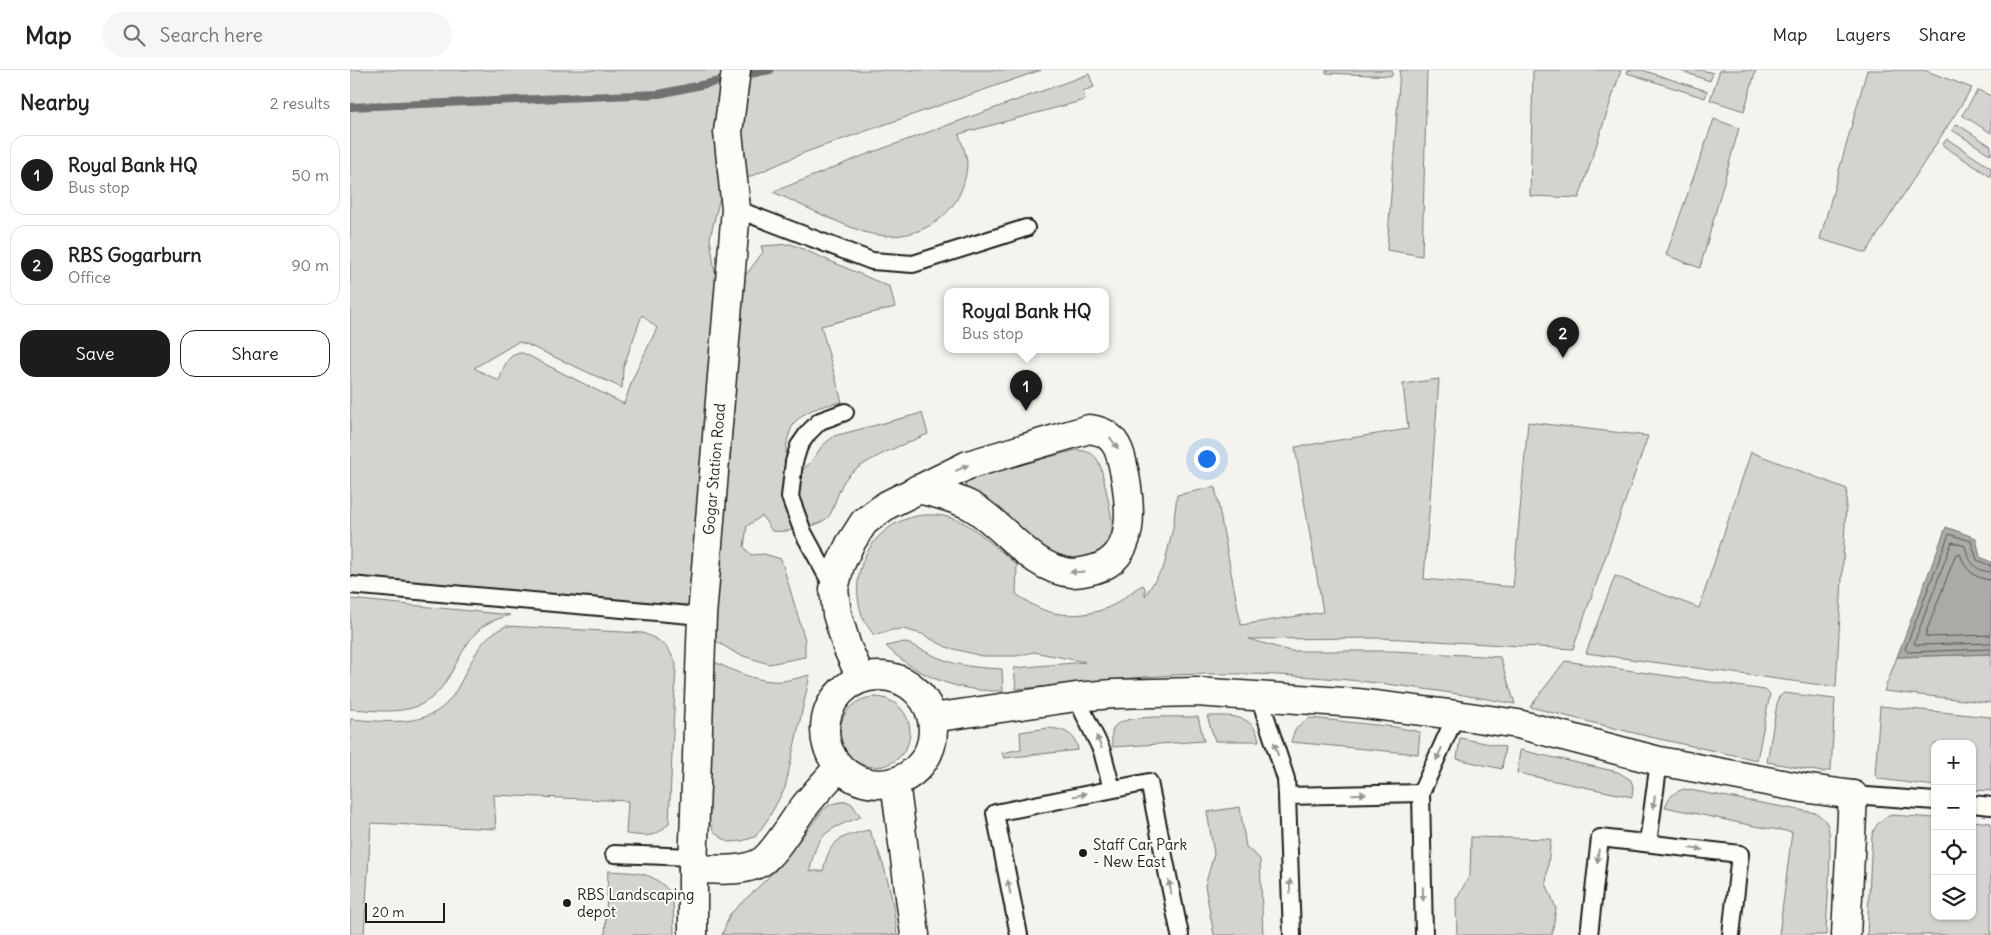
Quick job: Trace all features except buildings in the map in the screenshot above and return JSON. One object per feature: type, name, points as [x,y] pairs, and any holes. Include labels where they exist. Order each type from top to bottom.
[{"type":"street","name":"Gogar Station Road","points":[[693,935],[693,863],[702,616],[736,209],[728,132],[736,70]]},
{"type":"street","points":[[860,678],[847,647],[837,614],[834,590],[840,565],[850,544],[864,522],[887,505],[918,489],[968,465],[1089,429],[1108,435],[1120,452],[1129,499],[1129,528],[1120,551],[1112,559],[1103,566],[1073,573],[1059,570],[1044,563],[970,506],[946,496],[918,489]]},
{"type":"street","points":[[883,675],[900,679],[915,688],[926,702],[932,718],[934,734],[930,750],[922,764],[910,775],[894,782],[880,784],[865,782],[851,776],[839,767],[831,755],[826,742],[827,714],[833,701],[842,690],[860,678],[883,675]]},
{"type":"street","points":[[932,718],[1076,697],[1113,694],[1196,692],[1357,703],[1518,724],[1659,761],[1803,788],[1853,795],[1846,935]]},
{"type":"street","points":[[693,863],[729,869],[747,867],[761,862],[839,767]]},
{"type":"street","points":[[894,782],[915,935]]},
{"type":"lane","points":[[736,209],[872,261],[913,264],[1026,228]]},
{"type":"lane","points":[[834,590],[803,532],[790,497],[794,462],[799,446],[820,421],[845,412]]},
{"type":"lane","points":[[350,586],[702,616]]},
{"type":"lane","points":[[1259,696],[1286,779],[1292,935]]},
{"type":"lane","points":[[1076,697],[1102,751],[1112,789]]},
{"type":"lane","points":[[1424,935],[1421,793],[1456,715]]},
{"type":"lane","points":[[1648,843],[1659,761]]},
{"type":"lane","points":[[1019,935],[995,813],[1149,782],[1180,935]]},
{"type":"lane","points":[[1287,796],[1421,793]]},
{"type":"lane","points":[[1853,795],[1931,801]]},
{"type":"lane","points":[[1976,804],[1991,806]]},
{"type":"lane","points":[[1589,935],[1600,838],[1740,854],[1731,935]]},
{"type":"lane","points":[[614,854],[693,863]]},
{"type":"shaded area","points":[[350,70],[1041,70],[806,152],[722,189],[710,238],[715,273],[737,287],[763,252],[761,246],[791,244],[890,287],[895,307],[821,326],[842,402],[813,410],[795,422],[786,446],[787,463],[799,473],[811,462],[822,446],[834,436],[922,413],[928,434],[879,455],[852,472],[842,486],[831,513],[821,522],[795,530],[772,531],[762,516],[747,526],[744,547],[751,555],[764,554],[781,559],[805,640],[805,657],[769,664],[737,654],[708,636],[711,610],[350,576]],"holes":[[[642,315],[657,328],[633,378],[624,404],[523,353],[509,358],[499,381],[474,368],[518,342],[622,388],[623,368]]]},
{"type":"shaded area","points":[[1326,70],[1392,70],[1392,76],[1326,73]]},
{"type":"shaded area","points":[[1400,70],[1427,70],[1422,256],[1387,250]]},
{"type":"shaded area","points":[[1533,70],[1621,70],[1579,198],[1530,196]]},
{"type":"shaded area","points":[[1628,70],[1642,70],[1707,91],[1705,98],[1627,73]]},
{"type":"shaded area","points":[[1678,70],[1702,70],[1713,73],[1710,81]]},
{"type":"shaded area","points":[[1720,70],[1756,70],[1744,111],[1710,100]]},
{"type":"shaded area","points":[[1867,70],[1924,70],[1972,88],[1866,253],[1820,239]]},
{"type":"shaded area","points":[[1089,74],[1094,87],[1083,91],[1085,100],[959,134],[967,163],[964,182],[957,199],[947,213],[934,223],[918,231],[901,235],[883,236],[864,232],[773,192],[865,155]]},
{"type":"shaded area","points":[[1978,90],[1991,96],[1991,133],[1962,115]]},
{"type":"shaded area","points":[[1714,119],[1739,128],[1700,268],[1666,255]]},
{"type":"shaded area","points":[[1957,124],[1991,146],[1991,155],[1952,130]]},
{"type":"shaded area","points":[[1947,139],[1991,168],[1991,177],[1942,145]]},
{"type":"shaded area","points":[[1439,379],[1424,579],[1513,587],[1528,422],[1648,436],[1573,649],[1384,638],[1249,639],[1290,651],[1394,651],[1500,657],[1515,704],[1438,691],[1360,681],[1283,675],[1205,674],[1158,676],[1016,689],[1014,668],[1085,662],[1034,652],[1016,656],[982,656],[946,647],[922,634],[903,629],[874,635],[863,618],[858,591],[860,571],[867,553],[878,537],[893,525],[910,518],[930,515],[960,521],[986,538],[1017,565],[1016,594],[1033,605],[1048,611],[1068,615],[1099,611],[1117,603],[1143,585],[1145,596],[1164,566],[1173,528],[1177,495],[1215,487],[1241,625],[1323,612],[1295,447],[1408,429],[1403,384]]},
{"type":"shaded area","points":[[1076,450],[1089,452],[1097,459],[1101,468],[1110,510],[1112,532],[1109,541],[1101,552],[1093,557],[1072,558],[1056,554],[1041,547],[1011,527],[971,494],[966,487],[965,482],[969,478]]},
{"type":"shaded area","points":[[1751,452],[1847,489],[1836,687],[1586,653],[1615,576],[1699,608]]},
{"type":"shaded area","points":[[350,599],[510,615],[492,621],[473,636],[441,688],[422,704],[396,711],[350,709]]},
{"type":"shaded area","points":[[506,626],[643,633],[660,641],[667,648],[676,664],[669,823],[655,834],[645,836],[626,834],[628,801],[494,795],[496,829],[371,823],[364,935],[350,935],[350,719],[413,720],[436,712],[453,695],[484,642],[493,633]]},
{"type":"shaded area","points":[[904,642],[954,663],[1002,669],[1003,691],[971,689],[940,681],[925,674],[898,657],[886,646]]},
{"type":"shaded area","points":[[1991,654],[1991,703],[1884,691],[1897,657]]},
{"type":"shaded area","points":[[713,661],[738,672],[764,680],[782,681],[810,675],[785,788],[768,819],[755,837],[742,841],[729,842],[720,837],[713,830],[707,817]]},
{"type":"shaded area","points":[[1565,661],[1765,690],[1770,694],[1757,760],[1650,737],[1530,707]]},
{"type":"shaded area","points":[[1784,693],[1835,699],[1831,770],[1822,772],[1767,762],[1778,698]]},
{"type":"shaded area","points":[[868,697],[882,697],[895,703],[904,712],[910,725],[908,745],[900,757],[882,767],[868,767],[855,761],[846,752],[840,739],[840,725],[846,712],[855,703]]},
{"type":"shaded area","points":[[1880,706],[1991,717],[1991,791],[1976,790],[1976,740],[1931,740],[1931,786],[1879,779],[1875,775]]},
{"type":"shaded area","points":[[1207,716],[1240,718],[1252,725],[1259,741],[1215,741]]},
{"type":"shaded area","points":[[1157,717],[1198,717],[1204,741],[1113,747],[1114,727],[1126,720]]},
{"type":"shaded area","points":[[1311,718],[1395,727],[1420,732],[1418,754],[1291,742],[1298,727]]},
{"type":"shaded area","points":[[1049,728],[1064,731],[1072,736],[1078,750],[1004,758],[1002,753],[1021,749],[1020,732]]},
{"type":"shaded area","points":[[1460,738],[1505,747],[1502,769],[1457,759]]},
{"type":"shaded area","points":[[1520,750],[1618,772],[1631,780],[1633,787],[1632,797],[1517,773]]},
{"type":"shaded area","points":[[1684,789],[1816,813],[1824,819],[1829,832],[1830,844],[1826,935],[1779,935],[1792,832],[1665,807],[1672,795]]},
{"type":"shaded area","points":[[846,801],[852,804],[861,817],[840,825],[825,834],[816,848],[810,871],[823,871],[829,852],[837,841],[869,830],[880,855],[888,881],[897,935],[722,935],[730,914],[775,871],[823,810],[831,804]]},
{"type":"shaded area","points":[[1240,807],[1246,847],[1260,859],[1263,935],[1214,935],[1205,886],[1214,854],[1207,812]]},
{"type":"shaded area","points":[[1892,815],[1931,818],[1931,920],[1976,920],[1976,821],[1991,823],[1991,935],[1867,935],[1872,835],[1879,822]]},
{"type":"shaded area","points":[[1471,837],[1551,839],[1546,883],[1556,908],[1552,935],[1457,935],[1456,899],[1470,875]]},
{"type":"shaded area","points":[[608,871],[644,874],[665,887],[673,895],[674,935],[605,935]]},
{"type":"water","points":[[1946,527],[1976,538],[1980,557],[1991,562],[1991,654],[1897,657]]},
{"type":"waterway","points":[[740,76],[770,70]]},
{"type":"waterway","points":[[350,107],[659,94],[729,79]]},
{"type":"place","name":"RBS Gogarburn","points":[[1563,358]]},
{"type":"place","name":"Royal Bank HQ","points":[[1026,411]]},
{"type":"place","name":"Staff Car Park - New East","points":[[1083,853]]},
{"type":"place","name":"RBS Landscaping depot","points":[[567,903]]}]
